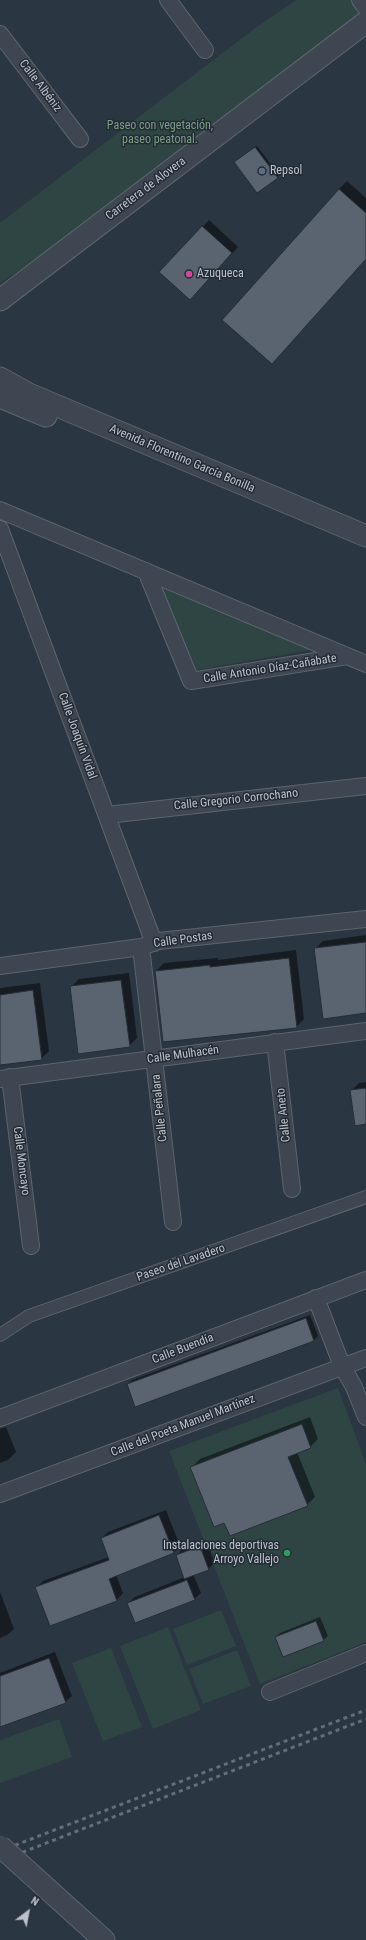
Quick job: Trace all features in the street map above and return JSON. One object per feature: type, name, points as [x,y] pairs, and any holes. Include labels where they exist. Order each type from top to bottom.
[{"type":"street","points":[[168,0],[205,50]]},
{"type":"street","points":[[360,0],[366,8]]},
{"type":"street","name":"Carretera de Alovera","points":[[1,300],[366,22]]},
{"type":"street","name":"Calle Albéniz","points":[[0,34],[80,139]]},
{"type":"street","name":"Avenida Florentino García Bonilla","points":[[0,378],[29,394],[366,536]]},
{"type":"street","name":"Avenida Florentino García Bonilla","points":[[0,397],[366,552]]},
{"type":"street","name":"Calle Antonio Díaz-Cañabate","points":[[0,510],[366,664]]},
{"type":"street","name":"Calle Joaquín Vidal","points":[[0,529],[107,815],[148,945]]},
{"type":"street","name":"Calle Antonio Díaz-Cañabate","points":[[146,571],[191,681],[347,656]]},
{"type":"street","name":"Calle Gregorio Corrochano","points":[[107,815],[366,786]]},
{"type":"street","name":"Calle Postas","points":[[0,966],[148,945],[366,919]]},
{"type":"street","name":"Calle Peñalara","points":[[148,945],[155,1058],[173,1222]]},
{"type":"street","name":"Calle Mulhacén","points":[[5,1078],[366,1030]]},
{"type":"street","name":"Calle Aneto","points":[[275,1042],[292,1189]]},
{"type":"street","name":"Calle Moncayo","points":[[5,1078],[31,1246]]},
{"type":"street","name":"Paseo del Lavadero","points":[[0,1335],[30,1316],[366,1198]]},
{"type":"street","name":"Calle Buendía","points":[[0,1418],[366,1280]]},
{"type":"street","points":[[316,1298],[342,1366],[354,1387],[366,1417]]},
{"type":"street","name":"Calle del Poeta Manuel Martínez","points":[[0,1494],[366,1358]]},
{"type":"street","points":[[270,1692],[366,1653]]},
{"type":"street","points":[[0,1846],[104,1940]]},
{"type":"green space","name":"Paseo con vegetación, paseo peatonal.","points":[[296,0],[359,0],[359,18],[51,249],[0,283],[0,223],[254,29]]},
{"type":"green space","points":[[159,584],[311,650],[196,670]]},
{"type":"green space","name":"Instalaciones deportivas Arroyo Vallejo","points":[[338,1388],[366,1464],[366,1642],[260,1684],[169,1451]]},
{"type":"green space","points":[[221,1610],[236,1646],[187,1665],[173,1629]]},
{"type":"green space","points":[[168,1627],[201,1710],[153,1729],[120,1646]]},
{"type":"green space","points":[[111,1648],[142,1727],[103,1741],[72,1663]]},
{"type":"green space","points":[[237,1650],[251,1686],[203,1704],[189,1669]]},
{"type":"green space","points":[[59,1719],[72,1757],[0,1783],[0,1740]]},
{"type":"building","points":[[255,147],[278,178],[257,193],[234,162]]},
{"type":"building","points":[[339,189],[366,213],[366,259],[272,364],[222,320]]},
{"type":"building","points":[[202,226],[232,253],[190,300],[159,272]]},
{"type":"building","points":[[366,942],[366,1013],[323,1019],[314,948]]},
{"type":"building","points":[[289,958],[297,1028],[163,1042],[155,971],[210,965],[210,967]]},
{"type":"building","points":[[121,980],[130,1047],[78,1054],[70,986]]},
{"type":"building","points":[[33,990],[42,1060],[0,1065],[0,995]]},
{"type":"building","points":[[366,1088],[366,1124],[355,1126],[350,1090]]},
{"type":"building","points":[[306,1318],[314,1341],[135,1407],[127,1384]]},
{"type":"building","points":[[302,1424],[311,1448],[288,1457],[308,1506],[230,1536],[224,1523],[214,1527],[190,1467]]},
{"type":"building","points":[[159,1515],[174,1553],[109,1579],[117,1601],[50,1626],[35,1587],[109,1560],[101,1538]]},
{"type":"building","points":[[200,1546],[209,1570],[184,1579],[176,1555]]},
{"type":"building","points":[[187,1580],[195,1600],[135,1623],[127,1603]]},
{"type":"building","points":[[316,1621],[324,1641],[283,1657],[275,1637]]},
{"type":"building","points":[[49,1658],[66,1703],[0,1727],[0,1676]]},
{"type":"railway","points":[[0,1851],[366,1710]]},
{"type":"railway","points":[[0,1861],[366,1719]]},
{"type":"place","name":"Repsol","points":[[262,171]]},
{"type":"place","name":"Azuqueca","points":[[189,274]]},
{"type":"place","name":"Instalaciones deportivas Arroyo Vallejo","points":[[287,1553]]}]
